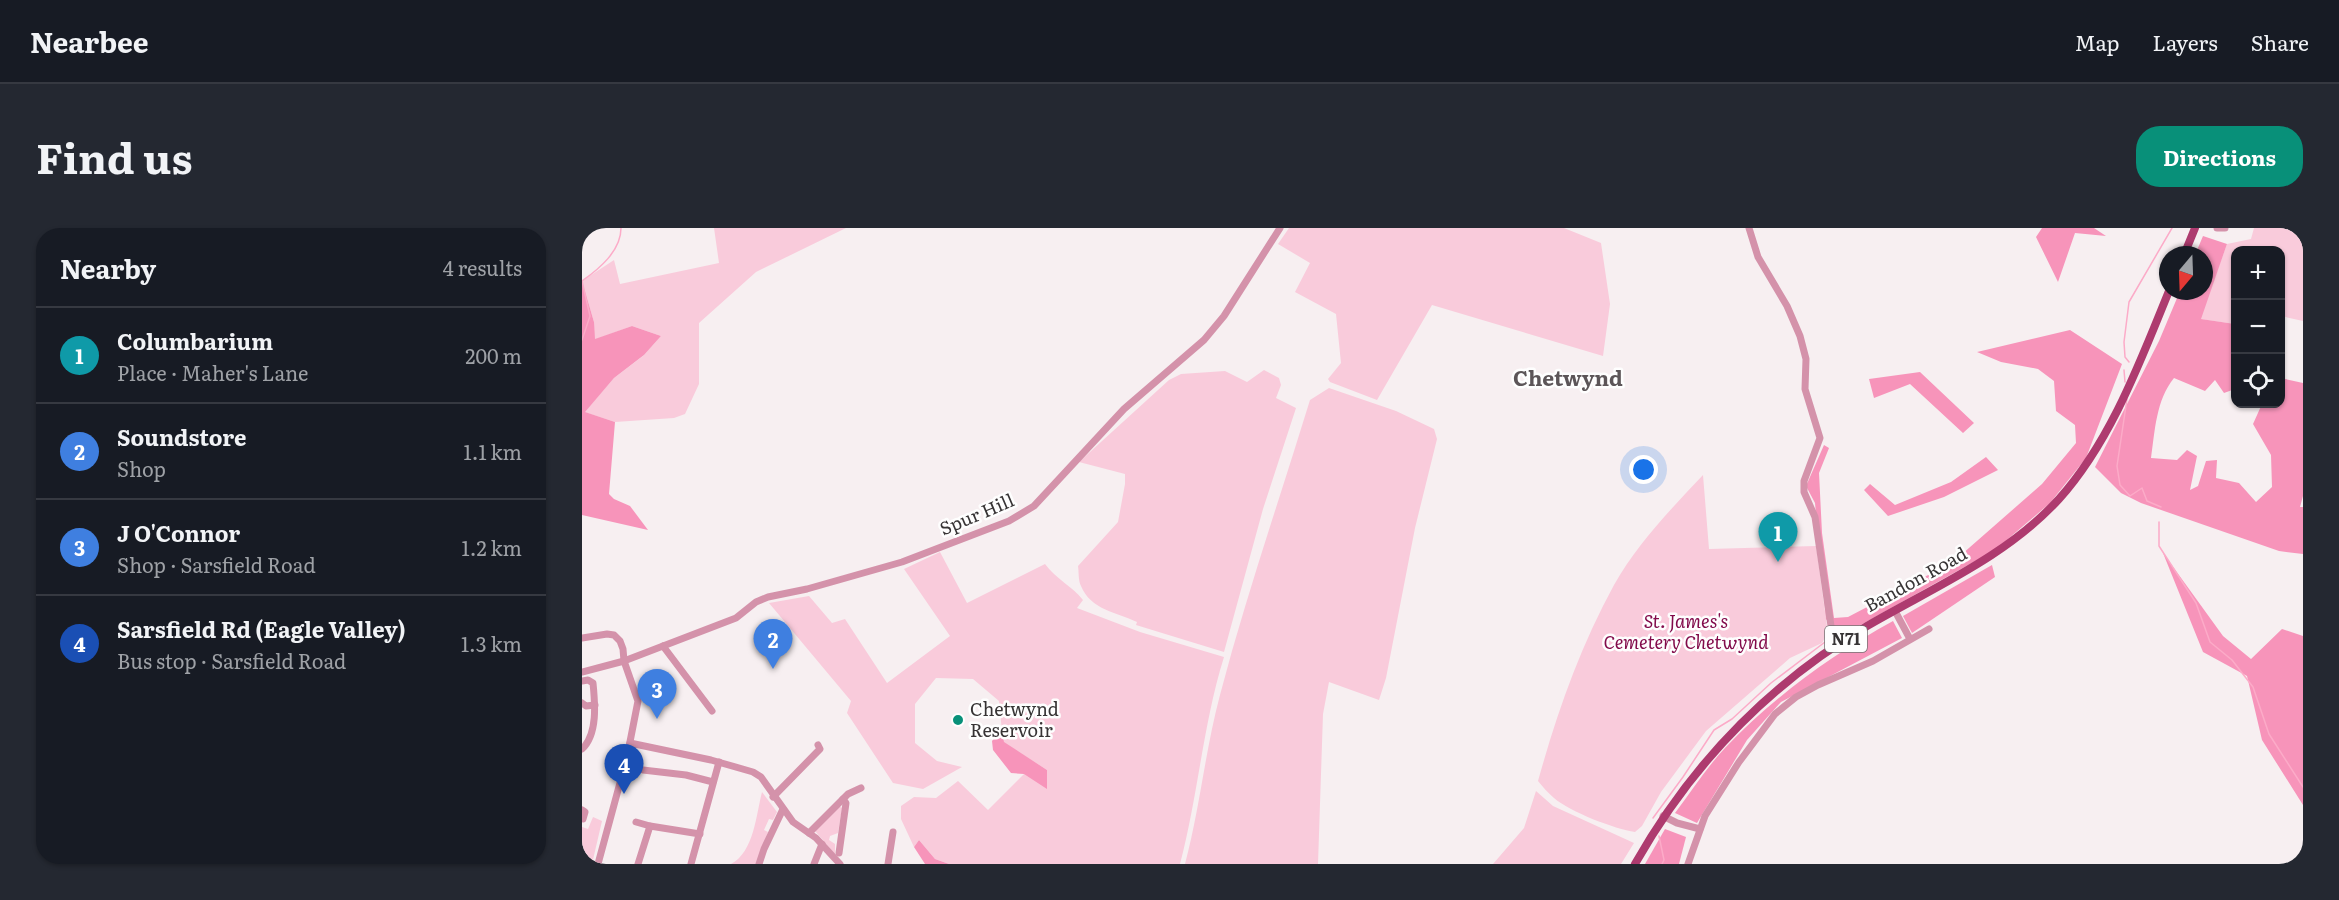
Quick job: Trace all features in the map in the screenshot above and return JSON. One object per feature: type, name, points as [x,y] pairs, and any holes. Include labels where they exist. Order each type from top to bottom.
[{"type":"main road","points":[[2188,246],[2195,228]]},
{"type":"main road","name":"Bandon Road","points":[[1635,864],[1663,816],[1702,765],[1729,734],[1784,684],[1839,644],[1995,553],[2023,533],[2058,500],[2092,455],[2121,402],[2165,300]]},
{"type":"street","name":"Spur Hill","points":[[582,672],[624,661],[736,618],[756,602],[902,562],[1008,521],[1034,506],[1124,410],[1204,340],[1224,316],[1280,228]]},
{"type":"street","points":[[1749,228],[1758,257],[1787,306],[1800,336],[1806,359],[1805,389],[1820,438],[1804,481],[1804,492],[1815,517],[1831,626],[1839,644]]},
{"type":"street","points":[[2217,228],[2225,228]]},
{"type":"street","points":[[1895,611],[1910,639]]},
{"type":"street","points":[[1688,864],[1700,829],[1723,786],[1775,714],[1796,697],[1873,661],[1929,629]]},
{"type":"street","points":[[583,637],[607,633],[614,635],[623,649],[624,661],[638,701],[630,743],[598,864]]},
{"type":"street","points":[[663,646],[712,711]]},
{"type":"street","points":[[582,681],[588,680],[593,684],[595,705],[589,739],[582,749]]},
{"type":"street","points":[[582,703],[586,706],[595,705]]},
{"type":"street","points":[[630,743],[719,762],[753,772],[761,777],[773,797],[794,822],[822,844],[840,864]]},
{"type":"street","points":[[773,797],[820,749],[818,745]]},
{"type":"street","points":[[652,762],[646,771],[686,775],[713,782]]},
{"type":"street","points":[[691,864],[719,762]]},
{"type":"street","points":[[809,833],[848,794],[861,788]]},
{"type":"street","points":[[839,853],[846,802],[843,799]]},
{"type":"street","points":[[759,864],[767,840],[783,809]]},
{"type":"street","points":[[582,810],[585,812],[583,819]]},
{"type":"street","points":[[1663,816],[1677,823],[1700,829]]},
{"type":"street","points":[[636,822],[700,834]]},
{"type":"street","points":[[638,864],[650,826]]},
{"type":"street","points":[[888,864],[893,832]]},
{"type":"street","points":[[814,864],[822,844]]},
{"type":"green space","points":[[714,228],[846,228],[756,272],[699,323],[699,384],[685,414],[674,418],[615,422],[584,412],[614,378],[643,356],[661,336],[632,326],[594,340],[594,322],[582,281],[614,260],[620,284],[719,263]]},
{"type":"green space","points":[[1289,228],[1564,228],[1601,243],[1610,304],[1603,356],[1432,305],[1377,400],[1330,382],[1328,379],[1341,363],[1336,314],[1295,292],[1310,263],[1278,244]]},
{"type":"green space","points":[[2254,228],[2303,228],[2303,321],[2285,317],[2285,246],[2231,246],[2231,323],[2200,319],[2207,300],[2213,300],[2213,283],[2227,244],[2251,239]]},
{"type":"green space","points":[[1264,370],[1279,378],[1281,385],[1276,398],[1296,408],[1263,509],[1224,652],[1136,625],[1137,622],[1105,609],[1091,600],[1081,586],[1078,566],[1118,522],[1125,474],[1079,462],[1169,380],[1181,374],[1225,371],[1247,382]]},
{"type":"green space","points":[[1329,388],[1396,411],[1434,429],[1437,439],[1415,528],[1386,678],[1379,700],[1329,682],[1323,714],[1318,864],[1185,864],[1215,716],[1241,621],[1310,400]]},
{"type":"green space","name":"St. James's Cemetery Chetwynd","points":[[1703,475],[1709,549],[1816,546],[1828,633],[1822,643],[1790,658],[1706,731],[1661,792],[1642,826],[1635,832],[1605,824],[1571,809],[1554,798],[1538,781],[1570,681],[1590,632],[1614,585],[1644,541]]},
{"type":"green space","points":[[940,552],[967,603],[1045,564],[1083,600],[1077,608],[1140,632],[1224,657],[1211,708],[1180,864],[949,864],[935,859],[919,840],[914,847],[901,819],[901,806],[914,797],[936,798],[958,781],[988,810],[1024,774],[1047,770],[1003,742],[999,701],[973,679],[936,678],[915,704],[915,743],[937,761],[962,767],[923,789],[893,783],[847,713],[851,701],[769,603],[809,596],[832,623],[845,619],[887,683],[950,636],[904,569]]},
{"type":"green space","points":[[1536,791],[1553,806],[1634,843],[1621,864],[1493,864],[1524,828]]},
{"type":"green space","points":[[762,792],[777,812],[773,820],[769,819],[764,830],[768,832],[757,864],[731,864],[745,851],[749,842]]},
{"type":"green space","points":[[839,806],[842,808],[838,833],[830,836],[829,840],[835,844],[835,854],[815,831]]},
{"type":"green space","points":[[593,817],[602,821],[592,864],[582,864],[582,827],[588,829]]},
{"type":"shaded area","points":[[2042,228],[2094,228],[2106,236],[2075,233],[2058,282],[2036,237]]},
{"type":"shaded area","points":[[2203,236],[2227,244],[2213,284],[2213,246],[2199,246]]},
{"type":"shaded area","points":[[582,281],[594,322],[595,339],[632,326],[661,336],[644,355],[614,378],[585,412],[615,422],[609,494],[614,499],[630,506],[648,530],[582,515]]},
{"type":"shaded area","points":[[2176,300],[2208,300],[2201,319],[2231,323],[2231,390],[2224,393],[2215,380],[2205,391],[2174,378],[2160,406],[2151,458],[2177,460],[2187,450],[2197,456],[2190,490],[2198,486],[2206,461],[2217,460],[2216,478],[2239,483],[2256,502],[2272,487],[2271,455],[2253,424],[2260,408],[2285,408],[2285,379],[2303,383],[2303,496],[2300,507],[2303,507],[2303,554],[2279,551],[2141,503],[2121,493],[2095,467],[2159,341]]},
{"type":"shaded area","points":[[2070,330],[2122,364],[2086,458],[2050,503],[1995,550],[1839,637],[1826,619],[1815,503],[1806,486],[1824,445],[1829,448],[1819,473],[1822,533],[1834,618],[1848,617],[1953,562],[2042,484],[2076,443],[2075,425],[2056,411],[2054,381],[2038,369],[2001,362],[1977,352]]},
{"type":"shaded area","points":[[1920,372],[1974,423],[1963,433],[1910,384],[1874,398],[1869,379]]},
{"type":"shaded area","points":[[1986,457],[1998,470],[1944,497],[1888,516],[1864,490],[1870,484],[1895,505],[1951,482]]},
{"type":"shaded area","points":[[2163,553],[2223,636],[2251,659],[2282,629],[2303,636],[2303,805],[2262,740],[2247,676],[2203,652]]},
{"type":"shaded area","points":[[1992,565],[1995,577],[1912,633],[1903,616]]},
{"type":"shaded area","points":[[1893,621],[1902,638],[1781,702],[1747,740],[1697,823],[1675,813],[1718,755],[1763,711],[1804,678],[1847,648]]},
{"type":"shaded area","points":[[1001,730],[1004,742],[1047,770],[1047,789],[1024,774],[1011,773],[993,750],[992,741]]},
{"type":"shaded area","points":[[1665,829],[1686,837],[1679,864],[1645,864]]},
{"type":"shaded area","points":[[919,840],[935,859],[949,864],[925,864],[914,847]]},
{"type":"waterway","points":[[582,340],[590,316],[582,281],[608,259],[617,244],[621,228]]},
{"type":"waterway","points":[[2129,362],[2125,357],[2124,342],[2129,302],[2172,228]]},
{"type":"waterway","points":[[2124,370],[2125,382]]},
{"type":"waterway","points":[[2127,399],[2117,466],[2120,485],[2130,496],[2142,488],[2147,501],[2161,507]]},
{"type":"waterway","points":[[2159,522],[2159,546],[2196,603],[2210,642],[2232,660],[2253,687],[2269,734],[2303,787]]},
{"type":"waterway","points":[[1653,818],[1714,730],[1732,719],[1771,683],[1825,642]]},
{"type":"waterway","points":[[1659,836],[1664,860],[1662,864]]},
{"type":"place","name":"Columbarium","points":[[1778,562]]},
{"type":"place","name":"Soundstore","points":[[773,669]]},
{"type":"place","name":"J O'Connor","points":[[657,719]]},
{"type":"place","name":"Chetwynd Reservoir","points":[[958,720]]},
{"type":"place","name":"Sarsfield Rd (Eagle Valley)","points":[[624,794]]},
{"type":"district","name":"Chetwynd","points":[[1568,379]]}]
